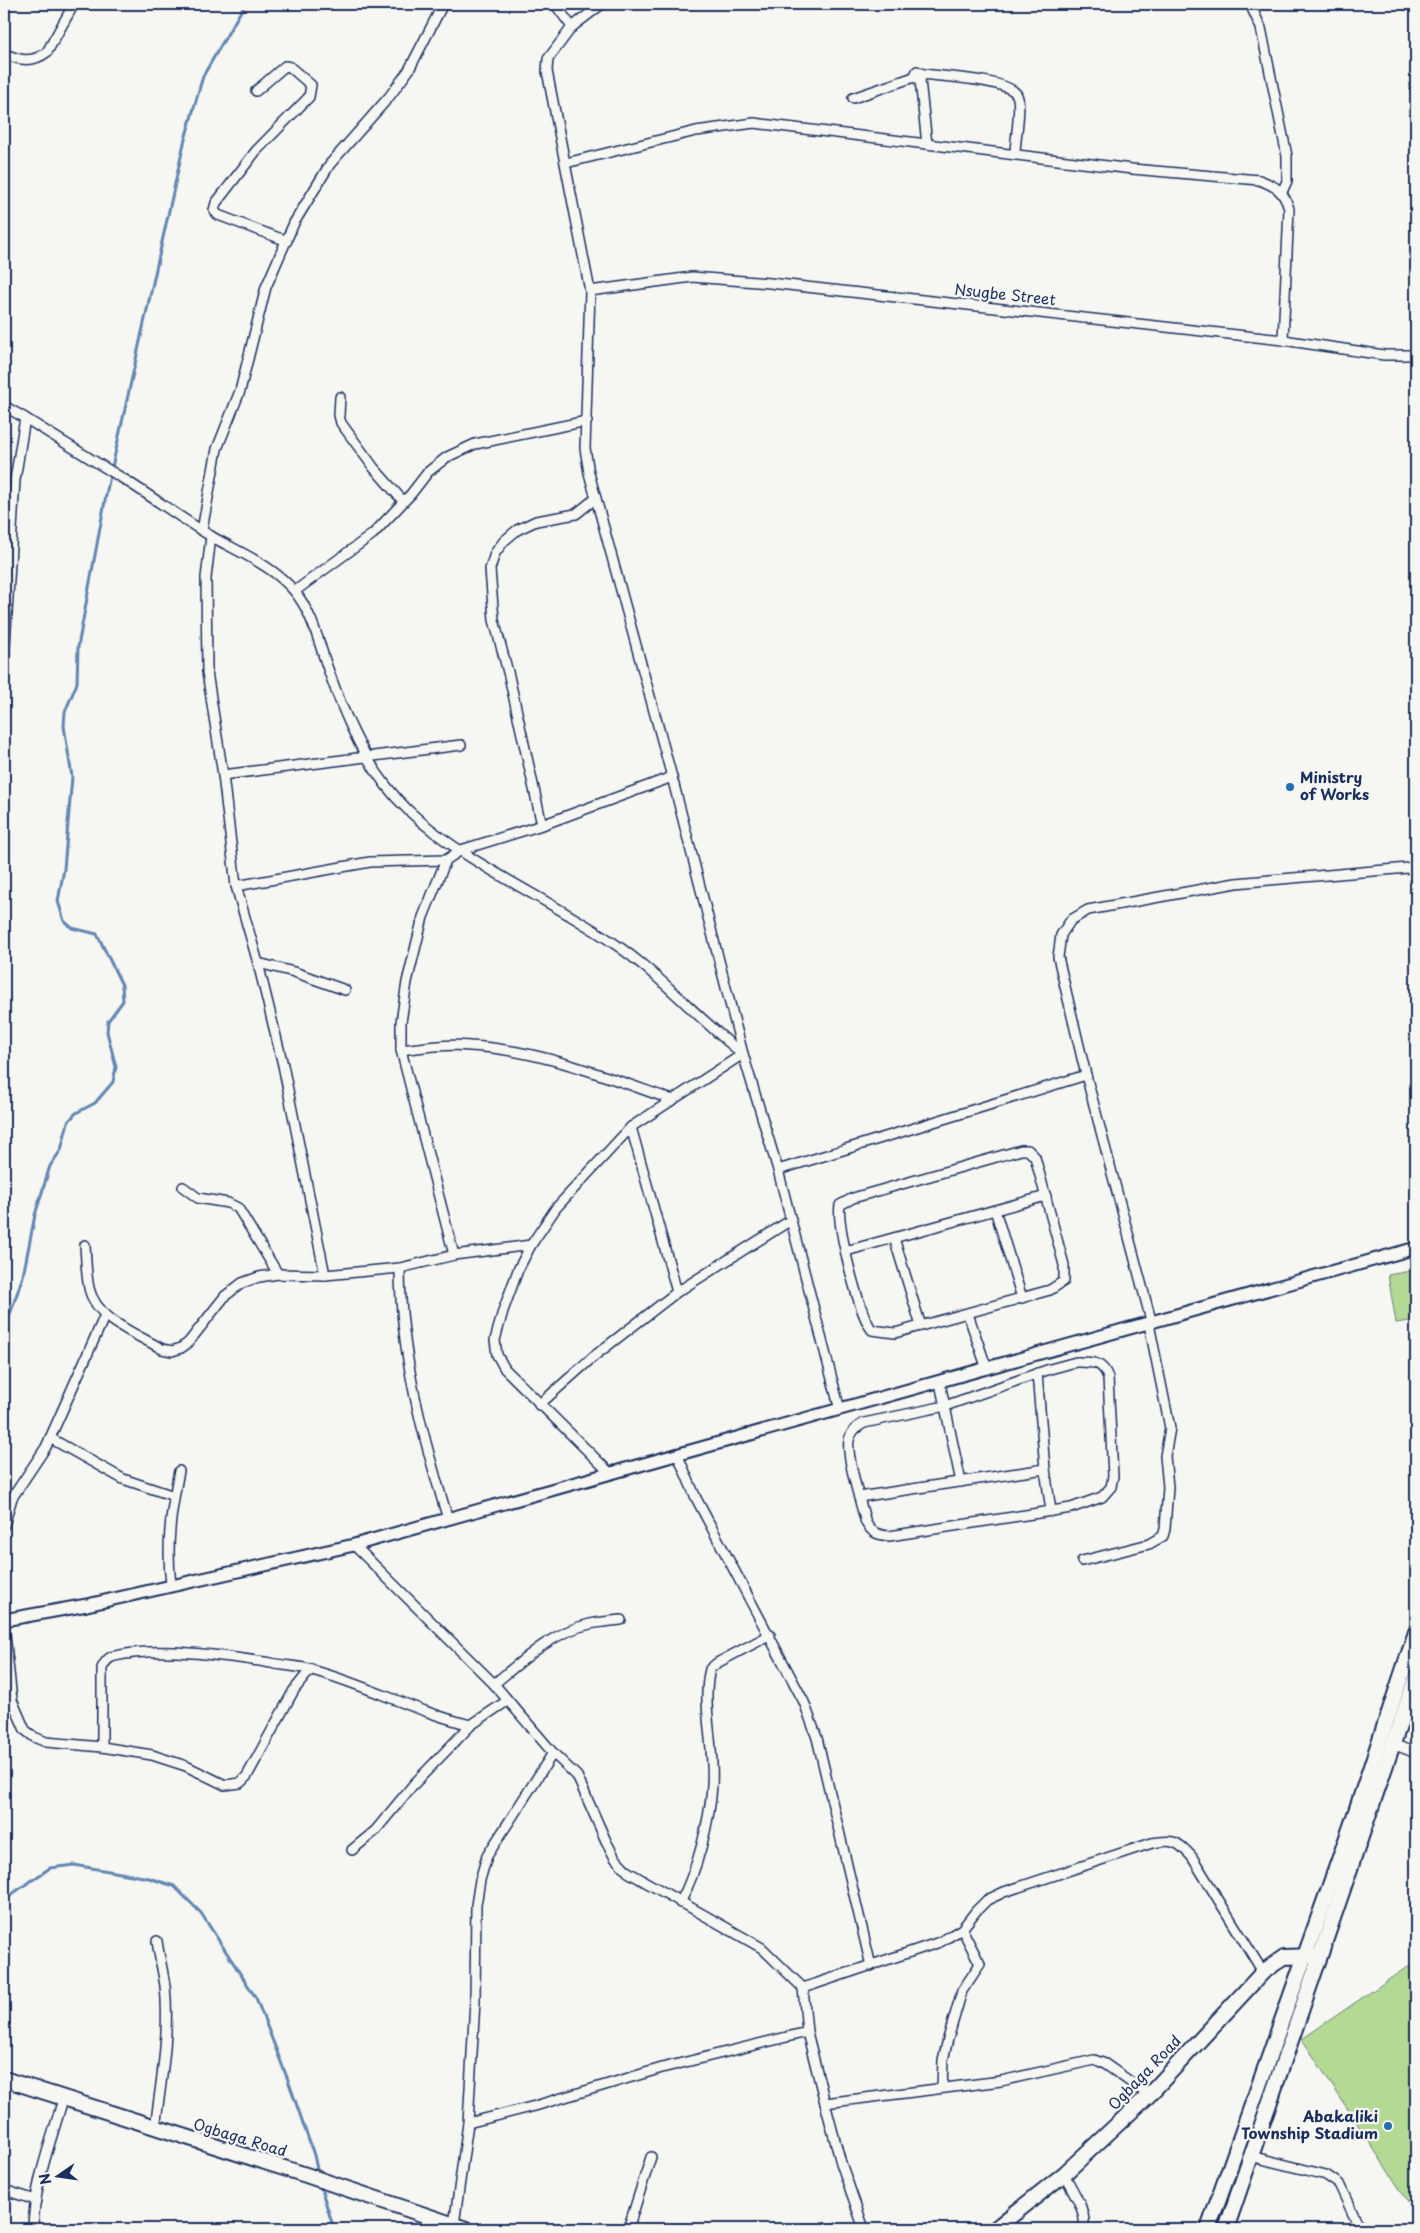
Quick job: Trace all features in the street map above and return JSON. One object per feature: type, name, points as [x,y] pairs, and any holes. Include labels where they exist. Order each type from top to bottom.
[{"type":"main road","points":[[1208,2229],[1416,1632]]},
{"type":"main road","points":[[1226,2229],[1395,1745],[1416,1677]]},
{"type":"main road","name":"Ogbaga Road","points":[[995,2229],[1064,2174],[1149,2095],[1263,1972],[1284,1958],[1305,1954],[1321,1957]]},
{"type":"main road","name":"Ogbaga Road","points":[[4,2079],[306,2175],[462,2228]]},
{"type":"street","points":[[4,53],[21,60],[40,57],[46,52],[74,4]]},
{"type":"street","points":[[202,530],[217,449],[240,391],[266,287],[294,224],[330,164],[389,97],[409,70],[443,4]]},
{"type":"street","points":[[555,4],[572,27]]},
{"type":"street","points":[[602,4],[572,27],[548,59],[547,71],[590,291],[586,448],[596,498],[672,777],[743,1054],[778,1170],[840,1410]]},
{"type":"street","points":[[1250,4],[1261,28],[1287,156],[1287,181],[1282,192]]},
{"type":"street","points":[[256,91],[285,66],[290,66],[311,85],[312,90],[309,97],[256,151],[216,203],[214,210],[218,215],[287,241]]},
{"type":"street","points":[[853,98],[919,77],[998,84],[1011,89],[1017,95],[1015,154]]},
{"type":"street","points":[[919,77],[928,144]]},
{"type":"street","points":[[566,163],[696,131],[754,123],[1132,169],[1259,180],[1276,186],[1282,192],[1289,209],[1283,340]]},
{"type":"street","name":"Nsugbe Street","points":[[590,291],[660,280],[702,278],[770,283],[1283,340],[1384,355],[1416,355]]},
{"type":"street","points":[[340,396],[339,415],[341,423],[374,468],[404,501]]},
{"type":"street","points":[[4,406],[102,466],[210,536],[271,571],[295,591],[316,631],[345,714],[367,758],[388,789],[408,810],[428,827],[461,850],[614,943],[662,982],[716,1034],[743,1054]]},
{"type":"street","points":[[4,663],[15,480],[25,418]]},
{"type":"street","points":[[295,591],[373,534],[428,472],[447,458],[475,444],[587,421]]},
{"type":"street","points":[[542,825],[509,676],[494,620],[490,569],[495,553],[504,541],[517,530],[536,521],[576,514],[596,498]]},
{"type":"street","points":[[210,536],[206,578],[207,672],[223,775],[236,886],[258,962],[283,1065],[325,1274]]},
{"type":"street","points":[[223,775],[461,745]]},
{"type":"street","points":[[236,886],[370,862],[446,860],[461,850],[542,825],[672,777]]},
{"type":"street","points":[[446,860],[422,917],[407,982],[401,1022],[401,1050],[454,1255]]},
{"type":"street","points":[[1082,1561],[1149,1544],[1163,1536],[1168,1487],[1165,1456],[1170,1428],[1150,1324],[1086,1075],[1058,957],[1060,935],[1071,920],[1088,910],[1236,883],[1408,868],[1416,870]]},
{"type":"street","points":[[258,962],[294,972],[345,990]]},
{"type":"street","points":[[401,1050],[440,1046],[498,1048],[555,1061],[673,1100]]},
{"type":"street","points":[[611,1474],[539,1405],[505,1369],[497,1355],[495,1340],[502,1311],[518,1270],[531,1245],[556,1208],[630,1127],[743,1054]]},
{"type":"street","points":[[778,1170],[1086,1075]]},
{"type":"street","points":[[630,1127],[677,1292]]},
{"type":"street","points":[[1028,1150],[1032,1153],[1046,1196],[1064,1265],[1064,1281],[1050,1290],[894,1333],[872,1330],[861,1311],[846,1251],[838,1213],[840,1205],[845,1200],[1012,1152],[1028,1150]]},
{"type":"street","points":[[183,1187],[198,1198],[228,1203],[238,1208],[278,1274]]},
{"type":"street","points":[[846,1251],[1046,1196]]},
{"type":"street","points":[[995,1210],[1022,1298]]},
{"type":"street","points":[[539,1405],[594,1357],[677,1292],[791,1220]]},
{"type":"street","points":[[894,1238],[921,1326]]},
{"type":"street","points":[[85,1244],[89,1290],[94,1302],[104,1315],[162,1349],[172,1351],[188,1343],[225,1296],[242,1283],[259,1277],[278,1274],[325,1274],[400,1268],[454,1255],[531,1245]]},
{"type":"street","points":[[4,1620],[87,1605],[354,1545],[940,1383],[1416,1248]]},
{"type":"street","points":[[400,1268],[400,1295],[417,1405],[426,1450],[448,1519]]},
{"type":"street","points":[[968,1314],[987,1369]]},
{"type":"street","points":[[4,1526],[12,1498],[50,1438],[104,1315]]},
{"type":"street","points":[[1076,1362],[1096,1362],[1106,1370],[1114,1476],[1111,1487],[1102,1497],[1071,1508],[889,1536],[878,1535],[870,1530],[866,1523],[859,1497],[849,1450],[851,1434],[856,1428],[864,1423],[945,1406],[1038,1373],[1076,1362]]},
{"type":"street","points":[[1038,1373],[1045,1469],[1052,1511]]},
{"type":"street","points":[[940,1383],[961,1482]]},
{"type":"street","points":[[50,1438],[123,1479],[174,1496]]},
{"type":"street","points":[[678,1456],[696,1498],[804,1702],[817,1738],[870,1966]]},
{"type":"street","points":[[859,1497],[1045,1469]]},
{"type":"street","points":[[171,1585],[167,1554],[168,1529],[179,1471]]},
{"type":"street","points":[[354,1545],[494,1684],[553,1753],[577,1776],[615,1858],[628,1872],[680,1903],[736,1931],[762,1948],[803,1988],[807,2032],[841,2162],[864,2229]]},
{"type":"street","points":[[494,1684],[526,1658],[561,1634],[589,1624],[621,1620]]},
{"type":"street","points":[[4,1624],[12,1700],[25,1730],[34,1738],[46,1742],[102,1747],[161,1758],[186,1766],[225,1784],[240,1783],[247,1776],[294,1690],[311,1669]]},
{"type":"street","points":[[680,1903],[691,1884],[712,1785],[708,1687],[710,1669],[717,1663],[770,1635]]},
{"type":"street","points":[[102,1747],[102,1668],[106,1660],[114,1656],[156,1653],[222,1656],[311,1669],[374,1690],[426,1713],[471,1725]]},
{"type":"street","points":[[352,1850],[374,1831],[414,1785],[471,1725],[507,1701]]},
{"type":"street","points":[[1395,1745],[1416,1753]]},
{"type":"street","points":[[462,2228],[475,2001],[476,1905],[480,1880],[487,1856],[553,1753]]},
{"type":"street","points":[[803,1988],[940,1942],[962,1929],[987,1900],[1004,1892],[1152,1843],[1168,1840],[1182,1845],[1192,1857],[1263,1972]]},
{"type":"street","points":[[942,2088],[948,2039],[962,1991],[980,1964],[962,1929]]},
{"type":"street","points":[[155,2128],[164,2053],[166,2013],[165,1986],[157,1941]]},
{"type":"street","points":[[468,2122],[534,2106],[662,2068],[807,2032]]},
{"type":"street","points":[[825,2103],[1001,2081],[1094,2060],[1105,2064],[1149,2095]]},
{"type":"street","points":[[33,2229],[36,2200],[63,2099]]},
{"type":"street","points":[[1250,2156],[1311,2170],[1332,2179],[1339,2184],[1346,2195],[1360,2229]]},
{"type":"street","points":[[628,2229],[651,2157]]},
{"type":"street","points":[[1064,2174],[1082,2213],[1085,2224],[1083,2229]]},
{"type":"street","points":[[4,2190],[36,2200]]},
{"type":"green space","points":[[1416,1270],[1416,1320],[1396,1323],[1388,1275]]},
{"type":"green space","name":"Abakaliki Township Stadium","points":[[1416,1961],[1416,2214],[1302,2039]]},
{"type":"waterway","points":[[4,1332],[23,1276],[35,1215],[50,1166],[61,1150],[68,1122],[76,1113],[95,1103],[113,1082],[116,1067],[107,1032],[108,1021],[123,1001],[122,985],[97,934],[72,928],[64,921],[58,901],[64,869],[72,777],[64,726],[65,712],[77,683],[78,647],[107,490],[184,143],[203,76],[245,4]]},
{"type":"waterway","points":[[4,1897],[9,1896],[50,1868],[74,1865],[149,1878],[174,1886],[201,1913],[256,1998],[288,2080],[314,2155],[318,2174]]},
{"type":"waterway","points":[[320,2185],[334,2229]]},
{"type":"place","name":"Ministry of Works","points":[[1290,787]]},
{"type":"place","name":"Abakaliki Township Stadium","points":[[1388,2126]]}]
